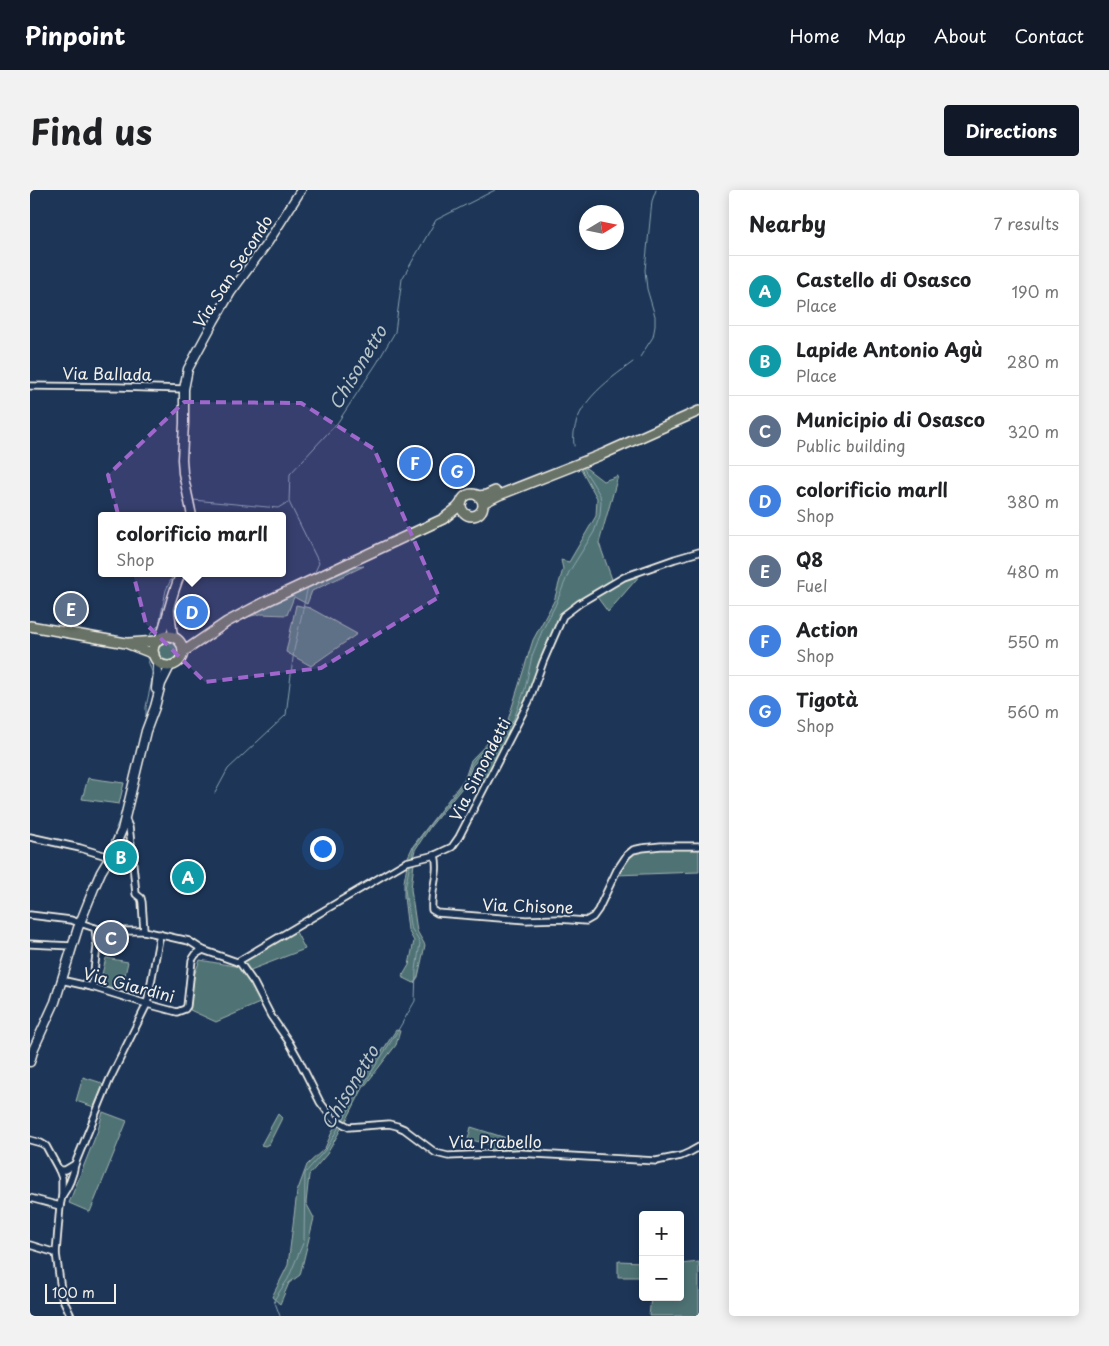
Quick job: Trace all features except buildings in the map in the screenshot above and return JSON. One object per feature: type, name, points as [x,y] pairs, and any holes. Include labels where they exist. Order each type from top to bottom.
[{"type":"main road","points":[[481,500],[564,470],[699,411]]},
{"type":"main road","points":[[183,652],[227,622],[266,601],[443,518],[457,508],[468,495],[473,494],[481,500],[484,507],[480,514],[474,517],[458,515],[443,518]]},
{"type":"main road","points":[[462,502],[462,509],[466,515],[470,516]]},
{"type":"main road","points":[[30,626],[126,643],[158,640],[164,636],[189,640],[203,639]]},
{"type":"main road","points":[[126,643],[155,658],[161,664],[170,666],[178,663],[183,652],[182,644],[175,638]]},
{"type":"main road","points":[[155,658],[153,650],[158,640]]},
{"type":"street","name":"Via San Secondo","points":[[191,512],[182,459],[184,389],[188,369],[231,292],[268,242],[301,190]]},
{"type":"street","name":"Via Ballada","points":[[30,386],[184,389]]},
{"type":"street","name":"Via Simondetti","points":[[238,962],[406,862],[435,855],[452,847],[496,768],[529,701],[563,616],[580,603],[624,577],[676,558],[699,552]]},
{"type":"street","points":[[158,640],[165,624],[169,604],[179,577]]},
{"type":"street","points":[[169,604],[175,638]]},
{"type":"street","points":[[30,1062],[34,1048],[55,1002],[80,923],[101,872],[119,837],[125,818],[139,757],[151,716],[157,682],[155,658]]},
{"type":"street","points":[[151,716],[156,706],[161,684],[170,666]]},
{"type":"street","points":[[125,818],[129,827],[136,894],[141,898],[142,902],[144,930]]},
{"type":"street","points":[[30,837],[110,857]]},
{"type":"street","name":"Via Chisone","points":[[435,855],[437,863],[432,910],[437,913],[526,920],[558,919],[586,921],[593,917],[598,910],[621,862],[633,850],[651,847],[699,846]]},
{"type":"street","points":[[30,915],[71,920],[104,930],[144,930],[189,941],[203,950],[238,962]]},
{"type":"street","points":[[92,987],[97,947],[94,928]]},
{"type":"street","points":[[62,1196],[68,1187],[75,1164],[109,1081],[147,1004],[160,934]]},
{"type":"street","points":[[30,944],[72,946]]},
{"type":"street","name":"Via Giardini","points":[[61,980],[177,1012],[185,1009],[187,1006],[192,960],[196,954],[203,950]]},
{"type":"street","name":"Via Prabello","points":[[238,962],[254,983],[271,1016],[298,1058],[320,1102],[332,1118],[349,1127],[389,1124],[397,1126],[404,1129],[436,1153],[448,1156],[518,1153],[656,1161],[681,1156],[699,1147]]},
{"type":"street","points":[[30,1140],[46,1146],[60,1170],[62,1178],[56,1253],[62,1297],[71,1316]]},
{"type":"street","points":[[60,1170],[65,1170],[75,1164]]},
{"type":"street","points":[[30,1198],[60,1206]]},
{"type":"street","points":[[30,1245],[56,1253]]},
{"type":"highlighted area","points":[[184,402],[301,403],[374,449],[439,597],[321,668],[205,682],[146,624],[108,475]]},
{"type":"green space","points":[[580,467],[586,468],[603,481],[618,476],[599,543],[613,582],[565,611],[546,647],[527,702],[480,794],[487,750],[472,766],[466,783],[430,827],[415,850],[413,858],[407,859],[413,846],[465,778],[471,760],[507,723],[533,640],[554,601],[563,569],[561,560],[569,562],[596,516],[597,498]]},
{"type":"green space","points":[[364,566],[312,591],[307,604],[294,597],[287,615],[260,614],[243,618],[313,584],[356,567]]},
{"type":"green space","points":[[641,574],[608,612],[597,597],[598,594],[626,578]]},
{"type":"green space","points":[[296,605],[310,608],[357,634],[311,666],[286,652]]},
{"type":"green space","points":[[169,642],[177,645],[180,653],[177,661],[169,664],[161,661],[158,653],[161,645]]},
{"type":"green space","points":[[88,778],[124,783],[119,804],[82,799]]},
{"type":"green space","points":[[699,848],[699,872],[616,875],[626,857],[641,849]]},
{"type":"green space","points":[[414,863],[411,889],[417,931],[425,945],[418,977],[414,983],[402,977],[409,965],[414,941],[408,930],[404,882],[407,865]]},
{"type":"green space","points":[[295,930],[305,949],[248,971],[243,963],[245,960]]},
{"type":"green space","points":[[106,958],[128,962],[121,993],[99,986]]},
{"type":"green space","points":[[200,960],[240,967],[253,984],[262,1002],[216,1022],[190,1010],[194,975]]},
{"type":"green space","points":[[396,1030],[400,1031],[396,1045],[363,1088],[345,1123],[337,1118]]},
{"type":"green space","points":[[83,1077],[103,1085],[94,1107],[76,1101]]},
{"type":"green space","points":[[103,1112],[127,1121],[90,1212],[69,1203],[98,1130]]},
{"type":"green space","points":[[278,1114],[282,1118],[269,1144],[261,1145]]},
{"type":"green space","points":[[336,1123],[342,1127],[327,1154],[309,1175],[306,1203],[314,1218],[300,1275],[289,1283],[280,1304],[272,1297],[288,1265],[297,1192],[307,1165],[325,1148]]},
{"type":"green space","points":[[471,1127],[554,1153],[489,1153],[491,1145],[468,1139]]},
{"type":"green space","points":[[618,1261],[639,1262],[639,1277],[618,1277]]},
{"type":"green space","points":[[699,1262],[699,1316],[649,1316],[651,1301],[684,1301],[684,1264]]},
{"type":"waterway","name":"Chisonetto","points":[[314,574],[319,563],[289,502],[290,474],[338,422],[395,332],[402,279],[436,220],[495,190]]},
{"type":"waterway","name":"Chisonetto","points":[[640,357],[653,337],[655,326],[655,316],[647,289],[645,270],[652,201],[656,190]]},
{"type":"waterway","name":"Chisonetto","points":[[574,446],[574,432],[577,419],[583,408],[601,387],[633,362]]},
{"type":"waterway","name":"Chisonetto","points":[[412,855],[414,847],[426,830],[465,781],[471,764],[513,721],[525,689],[532,656],[542,631],[569,572],[594,532],[600,515],[600,495],[582,466]]},
{"type":"waterway","points":[[193,500],[278,508],[288,502]]},
{"type":"waterway","points":[[186,505],[187,512]]},
{"type":"waterway","points":[[150,637],[151,633],[159,625],[166,590],[172,577]]},
{"type":"waterway","name":"Chisonetto","points":[[215,793],[228,769],[286,715],[294,650],[308,586]]},
{"type":"waterway","points":[[146,655],[152,672],[146,707],[146,719]]},
{"type":"waterway","points":[[116,828],[123,810]]},
{"type":"waterway","name":"Chisonetto","points":[[342,1122],[415,1001],[416,970],[420,943],[410,926],[405,889],[410,864]]},
{"type":"waterway","name":"Chisonetto","points":[[280,1316],[274,1300],[288,1279],[304,1241],[305,1173],[327,1148],[340,1125]]},
{"type":"place","name":"Action","points":[[415,463]]},
{"type":"place","name":"Tigotà","points":[[457,471]]},
{"type":"place","name":"Q8","points":[[71,609]]},
{"type":"place","name":"colorificio marll","points":[[192,612]]},
{"type":"place","name":"Lapide Antonio Agù","points":[[121,857]]},
{"type":"place","name":"Castello di Osasco","points":[[188,877]]},
{"type":"place","name":"Municipio di Osasco","points":[[111,938]]}]
